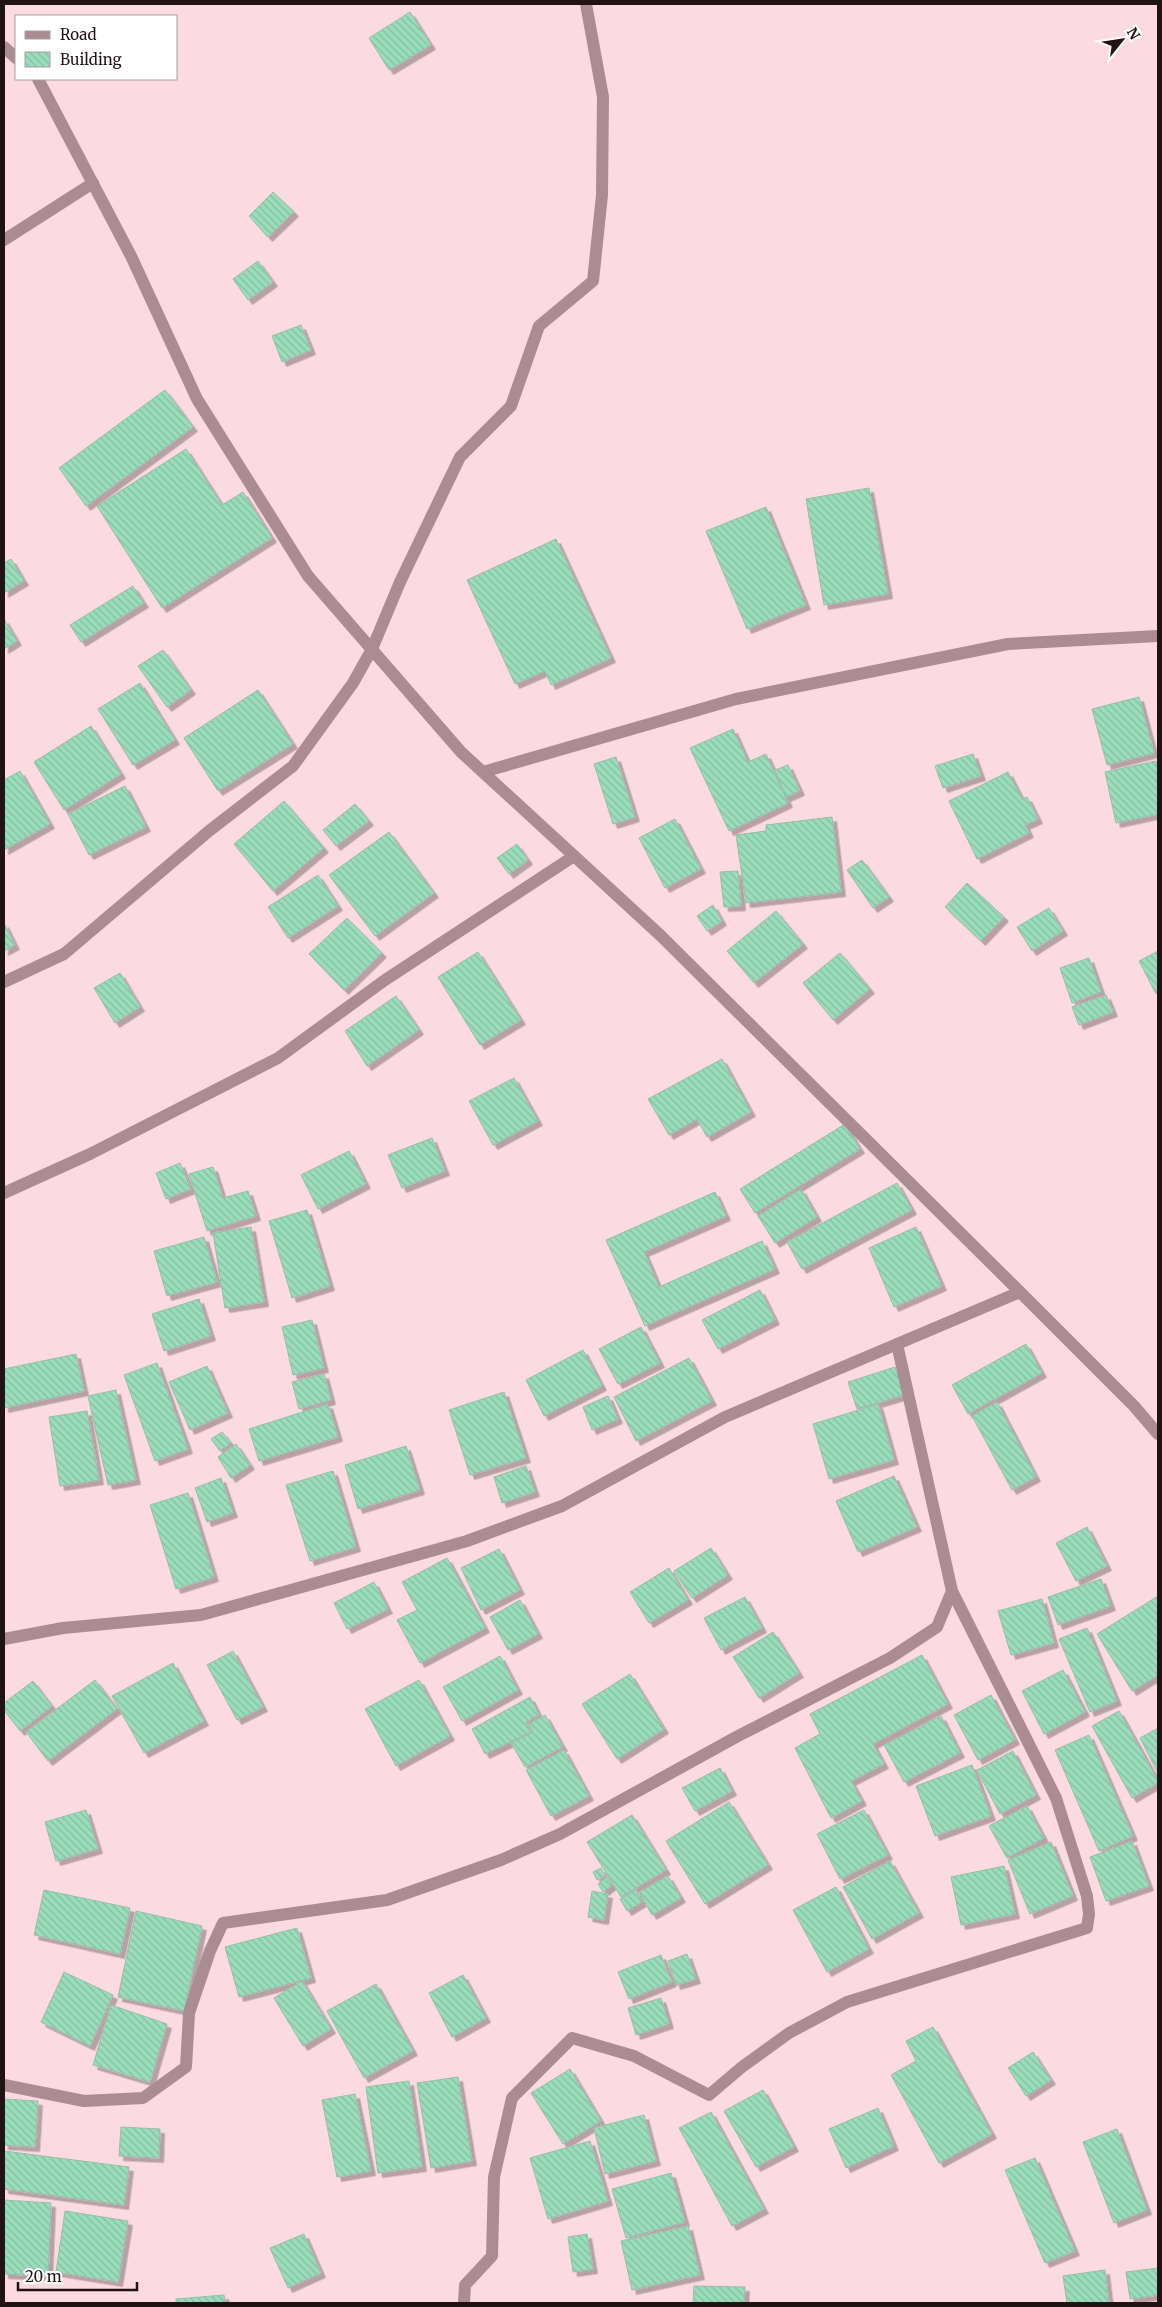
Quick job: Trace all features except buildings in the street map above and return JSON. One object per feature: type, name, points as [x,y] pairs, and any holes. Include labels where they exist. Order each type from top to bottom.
[{"type":"street","points":[[4,982],[64,954],[209,830],[293,766],[353,683],[372,649],[400,582],[460,457],[511,406],[539,326],[593,281],[602,195],[603,97],[586,4]]},
{"type":"street","points":[[4,47],[15,57]]},
{"type":"street","points":[[39,80],[131,256],[197,398],[308,576],[461,752],[660,936],[1020,1292],[1134,1406],[1158,1434]]},
{"type":"street","points":[[4,240],[93,183]]},
{"type":"street","points":[[483,772],[736,700],[1008,644],[1158,636]]},
{"type":"street","points":[[4,1193],[90,1154],[278,1058],[385,980],[574,856]]},
{"type":"street","points":[[4,1638],[63,1628],[201,1615],[467,1541],[562,1506],[725,1417],[1020,1292]]},
{"type":"street","points":[[464,2303],[465,2285],[492,2256],[494,2177],[512,2098],[572,2038],[634,2056],[709,2095],[742,2066],[789,2033],[847,2002],[1087,1928],[1089,1914],[1087,1896],[1056,1798],[952,1591],[897,1344]]},
{"type":"street","points":[[4,2085],[84,2101],[143,2098],[186,2067],[189,2013],[210,1951],[223,1923],[386,1900],[501,1860],[560,1834],[738,1736],[890,1658],[937,1627],[952,1591]]}]
